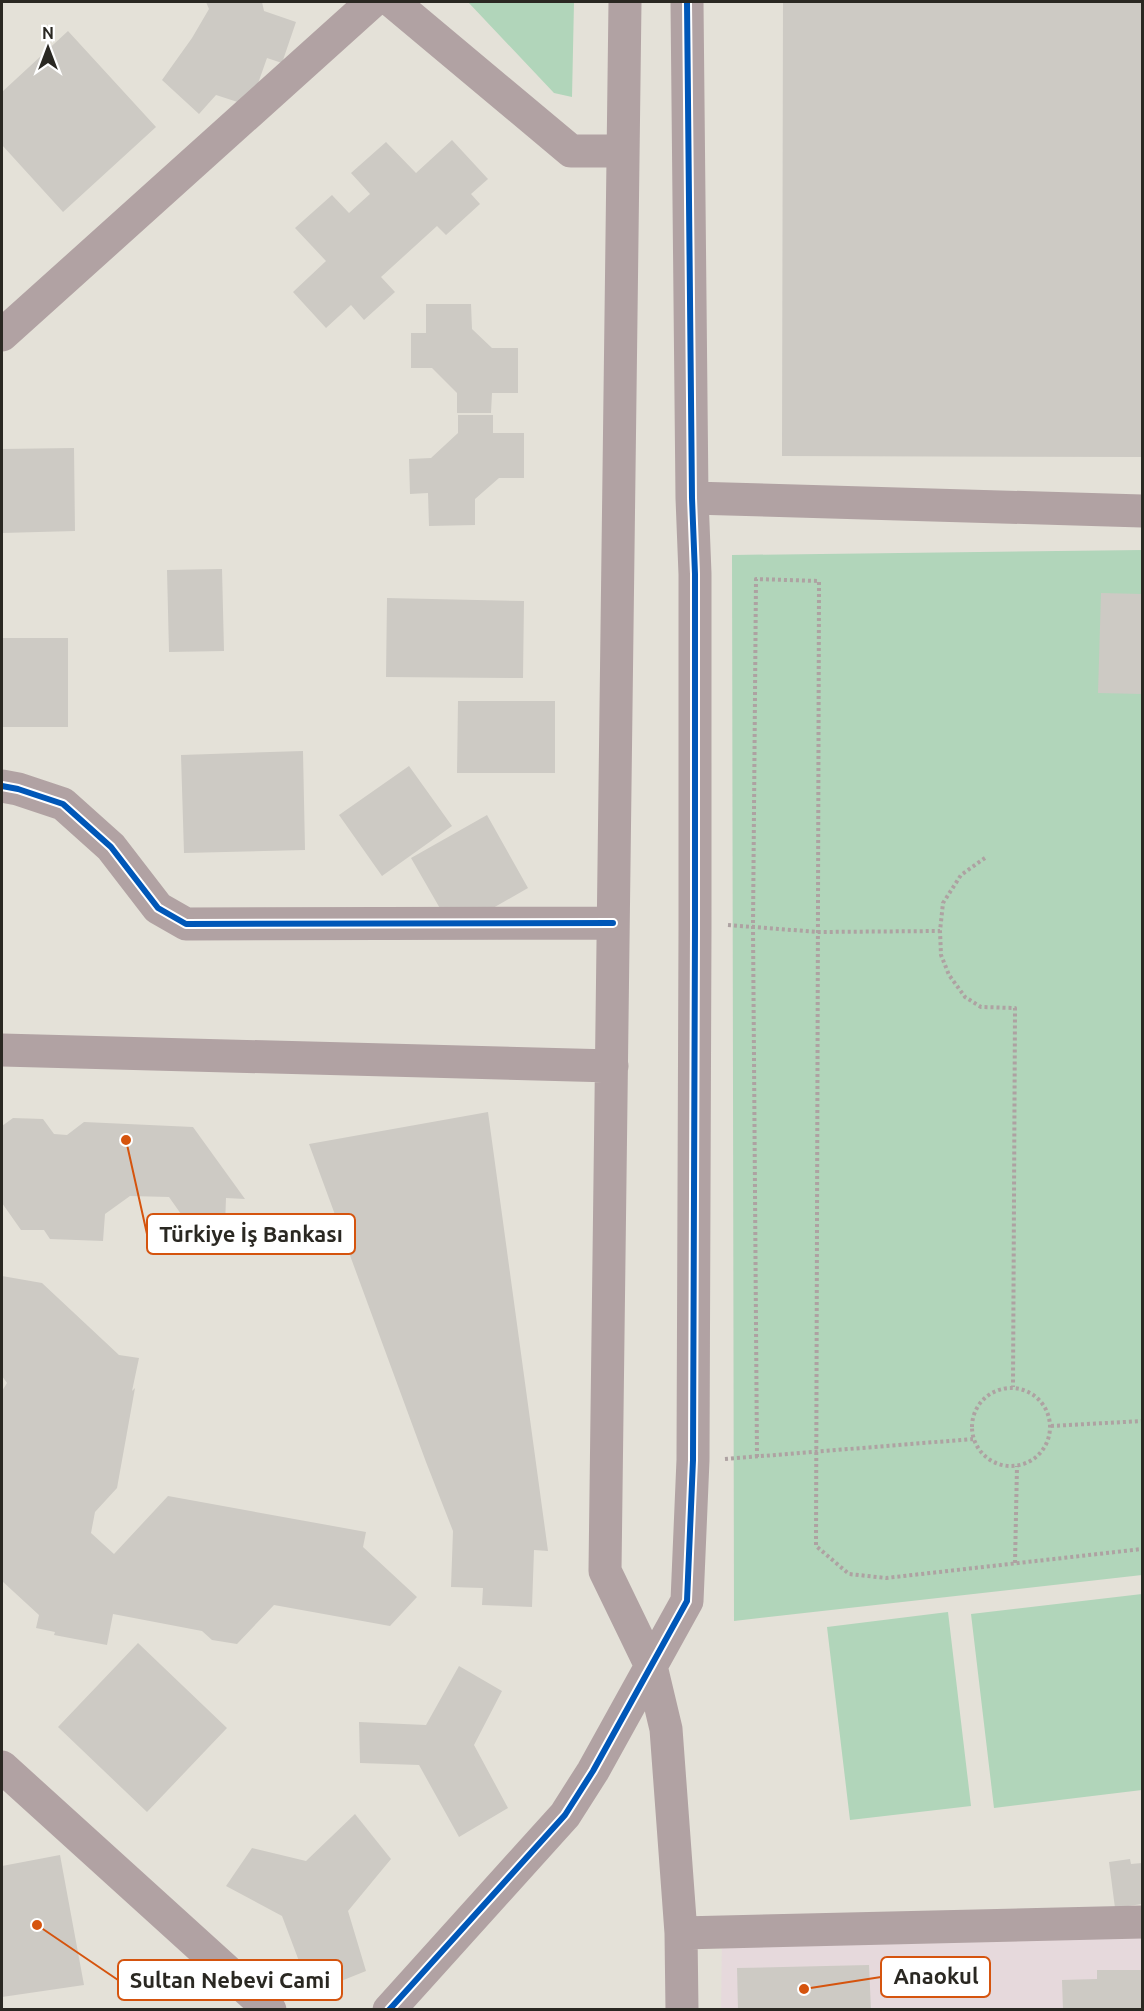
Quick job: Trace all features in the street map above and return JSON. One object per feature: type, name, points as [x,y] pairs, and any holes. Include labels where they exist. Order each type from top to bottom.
[{"type":"street","points":[[2,335],[372,2]]},
{"type":"street","points":[[393,2],[571,152],[623,152]]},
{"type":"street","points":[[625,2],[606,1571],[651,1666],[666,1729],[681,1933],[682,2010]]},
{"type":"street","points":[[389,2010],[565,1815],[593,1771],[687,1601],[693,1460],[695,574],[692,498],[687,2]]},
{"type":"street","points":[[692,498],[1143,511]]},
{"type":"street","points":[[2,786],[63,804],[111,847],[158,908],[186,924],[614,923]]},
{"type":"street","points":[[2,1050],[612,1066]]},
{"type":"street","points":[[2,1767],[270,2010]]},
{"type":"street","points":[[681,1933],[1143,1922]]},
{"type":"path","points":[[757,1457],[753,926],[756,579],[819,581],[816,1546],[849,1574],[886,1578],[1143,1549]]},
{"type":"path","points":[[985,858],[961,875],[942,903],[941,955],[949,975],[965,997],[981,1007],[1015,1008],[1013,1387]]},
{"type":"path","points":[[695,928],[704,923],[818,932],[940,931]]},
{"type":"path","points":[[1013,1387],[1032,1393],[1046,1407],[1051,1426],[1047,1444],[1034,1459],[1017,1466],[998,1465],[982,1455],[973,1439],[971,1420],[979,1402],[994,1390],[1013,1387]]},
{"type":"path","points":[[1051,1426],[1143,1420]]},
{"type":"path","points":[[693,1460],[973,1439]]},
{"type":"path","points":[[1015,1563],[1017,1466]]},
{"type":"shaded area","points":[[1142,1927],[1142,2009],[721,2010],[722,1935]]},
{"type":"green space","points":[[468,2],[574,2],[572,97],[554,93]]},
{"type":"green space","points":[[1142,550],[1142,1575],[734,1621],[732,555]]},
{"type":"green space","points":[[1142,1594],[1142,1790],[994,1808],[971,1614]]},
{"type":"green space","points":[[948,1612],[971,1806],[850,1820],[827,1627]]},
{"type":"building","points":[[206,2],[262,2],[264,11],[296,22],[282,63],[267,58],[250,106],[216,95],[199,114],[162,80],[192,38],[209,9]]},
{"type":"building","points":[[783,2],[1142,2],[1142,457],[782,456]]},
{"type":"building","points":[[68,31],[156,127],[63,212],[2,145],[2,92]]},
{"type":"building","points":[[452,140],[488,179],[471,194],[480,204],[446,235],[437,226],[381,277],[395,292],[364,320],[351,305],[326,328],[293,292],[326,261],[295,228],[332,195],[349,213],[370,194],[351,173],[386,142],[416,173]]},
{"type":"building","points":[[426,304],[471,304],[472,329],[492,348],[518,348],[518,393],[492,393],[491,413],[457,413],[457,393],[432,368],[411,368],[411,333],[426,333]]},
{"type":"building","points":[[458,415],[493,415],[493,433],[524,433],[524,478],[499,478],[475,499],[475,525],[429,526],[428,493],[410,494],[409,459],[431,458],[458,433]]},
{"type":"building","points":[[74,448],[75,531],[2,533],[2,449]]},
{"type":"building","points":[[222,569],[224,651],[169,652],[167,570]]},
{"type":"building","points":[[1101,593],[1142,594],[1142,694],[1098,693]]},
{"type":"building","points":[[387,598],[524,601],[523,678],[386,677]]},
{"type":"building","points":[[2,638],[68,638],[68,727],[2,727]]},
{"type":"building","points":[[458,701],[555,701],[555,773],[457,773]]},
{"type":"building","points":[[303,751],[305,850],[184,853],[181,755]]},
{"type":"building","points":[[409,766],[452,826],[382,876],[339,815]]},
{"type":"building","points":[[487,815],[528,888],[453,931],[411,858]]},
{"type":"building","points":[[488,1112],[548,1551],[534,1550],[532,1607],[482,1605],[483,1588],[451,1587],[453,1531],[309,1144]]},
{"type":"building","points":[[13,1118],[43,1119],[54,1134],[67,1135],[84,1122],[193,1127],[245,1199],[226,1198],[225,1225],[188,1224],[169,1197],[130,1196],[105,1214],[103,1241],[50,1239],[44,1230],[21,1230],[2,1203],[2,1126]]},
{"type":"building","points":[[2,1276],[42,1283],[119,1355],[139,1358],[117,1488],[95,1512],[91,1533],[114,1554],[168,1496],[366,1532],[363,1547],[417,1597],[390,1626],[274,1605],[237,1644],[212,1640],[202,1631],[113,1614],[107,1645],[54,1635],[55,1632],[36,1628],[39,1615],[2,1581],[2,1391],[7,1383],[2,1376]]},
{"type":"building","points":[[138,1643],[227,1728],[147,1812],[58,1727]]},
{"type":"building","points":[[459,1666],[502,1691],[474,1745],[508,1808],[459,1837],[419,1765],[360,1763],[359,1722],[426,1725]]},
{"type":"building","points":[[355,1814],[391,1859],[348,1911],[366,1971],[311,1993],[282,1916],[226,1886],[252,1848],[306,1861]]},
{"type":"building","points":[[60,1855],[84,1985],[2,1997],[2,1866]]},
{"type":"building","points":[[1130,1859],[1131,1864],[1142,1863],[1142,1904],[1115,1908],[1109,1862]]},
{"type":"building","points":[[869,1965],[871,2010],[738,2010],[737,1968]]},
{"type":"building","points":[[1097,1970],[1142,1970],[1142,2010],[1063,2010],[1062,1980],[1097,1979]]},
{"type":"cycle path","points":[[389,2010],[565,1815],[593,1771],[687,1601],[693,1460],[695,928],[695,574],[692,498],[687,2]]},
{"type":"cycle path","points":[[2,786],[63,804],[111,847],[158,908],[186,924],[613,923]]},
{"type":"place","name":"Türkiye İş Bankası","points":[[126,1140]]},
{"type":"place","name":"Sultan Nebevi Cami","points":[[37,1925]]},
{"type":"place","name":"Anaokul","points":[[804,1989]]}]
